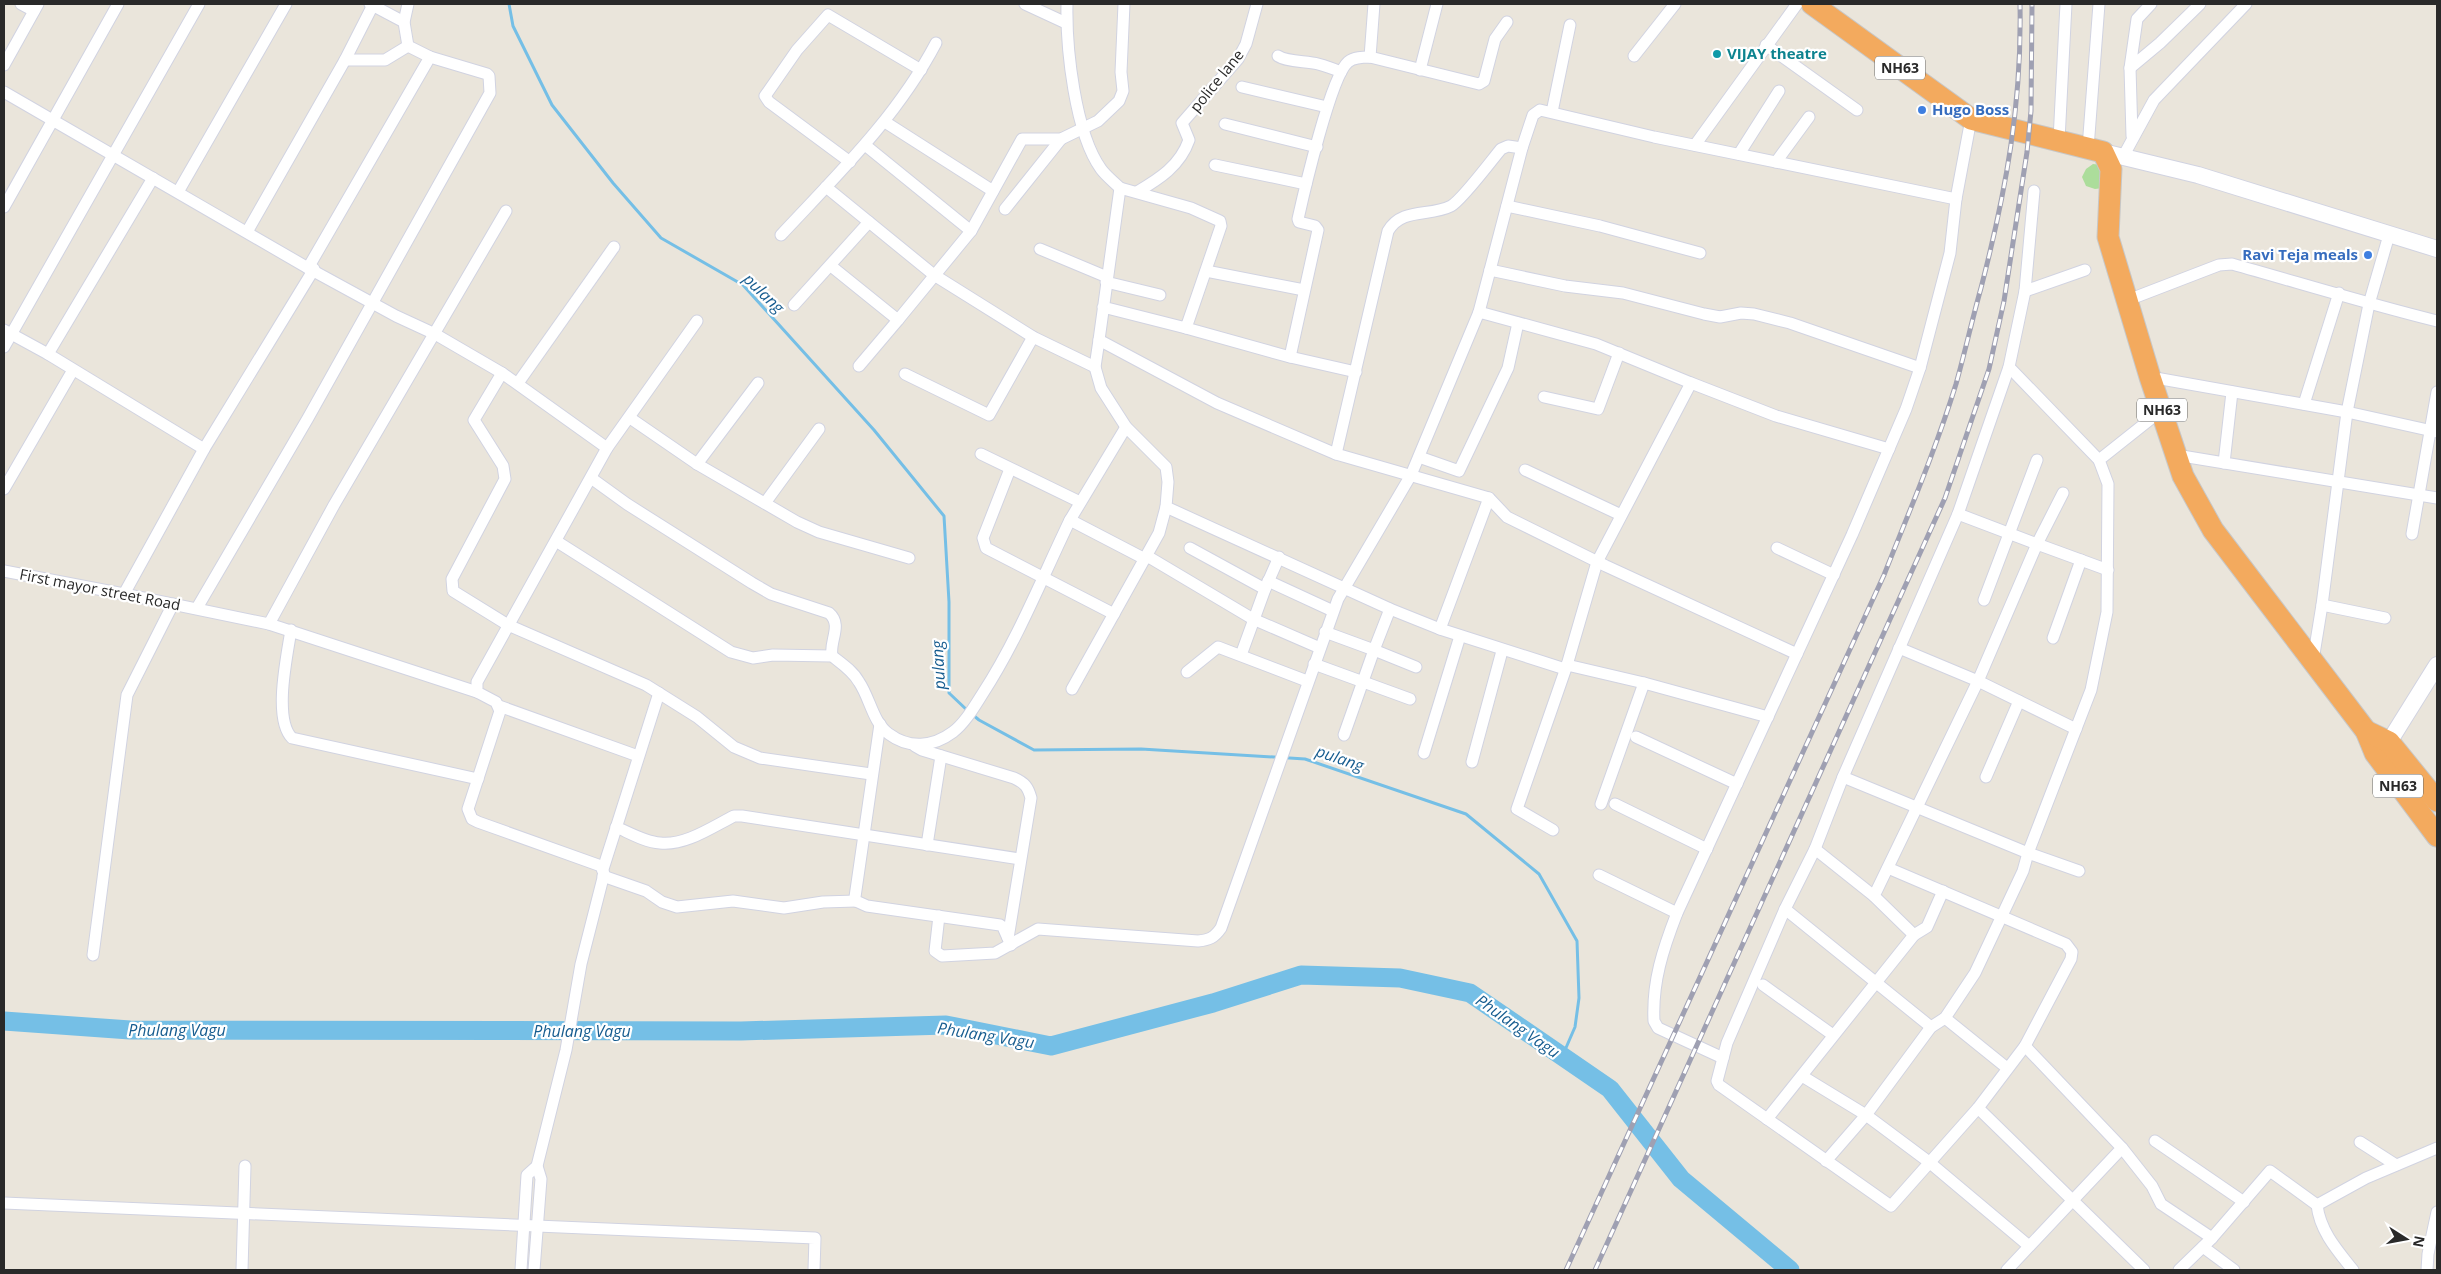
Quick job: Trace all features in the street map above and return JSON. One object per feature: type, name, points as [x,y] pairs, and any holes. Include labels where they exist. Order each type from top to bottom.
[{"type":"highway","name":"NH63","points":[[1812,4],[1971,119],[2105,152],[2111,169],[2108,237],[2150,377],[2183,476],[2213,530],[2366,732],[2437,801]]},
{"type":"highway","name":"NH63","points":[[1835,4],[1930,76],[1984,112],[1992,124]]},
{"type":"highway","name":"NH63","points":[[2382,748],[2437,836]]},
{"type":"street","points":[[4,65],[36,7],[21,4]]},
{"type":"street","points":[[4,207],[118,4]]},
{"type":"street","points":[[4,347],[7,333],[199,4]]},
{"type":"street","points":[[178,192],[286,4]]},
{"type":"street","points":[[247,232],[345,60],[372,4],[404,22]]},
{"type":"street","points":[[408,4],[404,22],[408,46]]},
{"type":"street","points":[[1025,4],[1066,23]]},
{"type":"street","points":[[1067,4],[1066,23],[1078,111],[1083,130],[1100,168],[1120,188],[1191,208],[1217,218],[1220,221],[1221,226],[1186,328]]},
{"type":"street","points":[[859,366],[971,231],[1022,139],[1061,139],[1083,130],[1098,121],[1119,100],[1123,91],[1121,72],[1124,4]]},
{"type":"street","name":"police lane","points":[[1137,192],[1160,178],[1180,160],[1189,140],[1182,124],[1242,52],[1249,35],[1257,4]]},
{"type":"street","points":[[1370,57],[1374,4]]},
{"type":"street","points":[[1420,70],[1437,4]]},
{"type":"street","points":[[1634,56],[1675,4]]},
{"type":"street","points":[[1695,145],[1797,4]]},
{"type":"street","points":[[2059,140],[2066,4]]},
{"type":"street","points":[[2099,4],[2105,152]]},
{"type":"street","points":[[2130,68],[2160,43],[2200,4]]},
{"type":"street","points":[[2105,152],[2132,137],[2154,100],[2246,4]]},
{"type":"street","points":[[2132,137],[2130,68],[2137,19],[2148,5]]},
{"type":"street","points":[[850,162],[769,102],[765,96],[797,50],[828,15],[922,70]]},
{"type":"street","points":[[1290,357],[1318,230],[1315,226],[1298,220],[1306,184],[1328,107],[1341,72],[1348,62],[1357,58],[1370,57],[1482,84],[1495,39],[1507,22]]},
{"type":"street","points":[[1552,112],[1570,25]]},
{"type":"street","points":[[781,235],[866,145],[885,122],[922,70],[936,43]]},
{"type":"street","points":[[345,60],[385,60],[408,46]]},
{"type":"street","points":[[197,608],[374,303],[490,93],[489,76],[487,74],[430,57],[408,46]]},
{"type":"street","points":[[1766,46],[1857,110]]},
{"type":"street","points":[[1278,56],[1284,60],[1294,59],[1319,64],[1341,72]]},
{"type":"street","points":[[124,594],[204,449],[311,269],[430,57]]},
{"type":"street","points":[[1242,87],[1328,107]]},
{"type":"street","points":[[1739,154],[1779,91]]},
{"type":"street","points":[[4,92],[311,269],[435,334],[502,373],[607,448]]},
{"type":"street","points":[[939,916],[935,951],[942,956],[995,953],[1010,942],[1038,928],[1198,941],[1208,940],[1216,936],[1221,928],[1333,611],[1344,587],[1411,474],[1479,312],[1522,148],[1536,111],[1552,112],[1695,145],[1956,199]]},
{"type":"street","points":[[1776,162],[1809,117]]},
{"type":"street","points":[[1723,1058],[1658,1028],[1654,1022],[1656,976],[1662,951],[1834,575],[1906,408],[1920,368],[1950,253],[1956,199],[1971,119]]},
{"type":"street","points":[[885,122],[993,191]]},
{"type":"street","points":[[1225,124],[1317,147]]},
{"type":"street","points":[[1005,209],[1061,139]]},
{"type":"street","points":[[866,145],[971,231]]},
{"type":"street","points":[[1336,454],[1388,231],[1401,217],[1452,205],[1501,150],[1508,146],[1522,148]]},
{"type":"street","points":[[2105,152],[2256,192],[2437,249]]},
{"type":"street","points":[[1215,165],[1306,184]]},
{"type":"street","points":[[48,354],[153,178]]},
{"type":"street","points":[[826,187],[934,276],[1033,337],[1095,366]]},
{"type":"street","points":[[1072,689],[1159,534],[1166,506],[1168,482],[1166,468],[1126,427],[1101,388],[1095,366],[1120,188]]},
{"type":"street","points":[[1888,868],[2066,944],[2072,952],[2071,959],[2026,1046],[2007,1068],[1978,1108],[1891,1206],[1718,1085],[1717,1077],[1727,1043],[1785,909],[1815,849],[1843,777],[1958,514],[2009,367],[2025,291],[2034,191]]},
{"type":"street","points":[[1507,206],[1600,226],[1700,253]]},
{"type":"street","points":[[269,624],[334,505],[506,211]]},
{"type":"street","points":[[794,305],[832,266],[868,222]]},
{"type":"street","points":[[2313,661],[2322,605],[2346,412],[2369,304],[2389,234]]},
{"type":"street","points":[[518,383],[614,247]]},
{"type":"street","points":[[1040,249],[1107,280],[1160,295]]},
{"type":"street","points":[[2128,300],[2219,265],[2232,264],[2340,293],[2369,304],[2437,321]]},
{"type":"street","points":[[832,266],[898,320]]},
{"type":"street","points":[[1490,270],[1564,286],[1623,293],[1704,314],[1720,316],[1741,313],[1754,314],[1790,323],[1920,368]]},
{"type":"street","points":[[2025,291],[2085,270]]},
{"type":"street","points":[[1206,271],[1304,290]]},
{"type":"street","points":[[2304,404],[2340,293]]},
{"type":"street","points":[[1103,307],[1290,357],[1356,372]]},
{"type":"street","points":[[1479,312],[1596,344],[1776,416],[1889,449]]},
{"type":"street","points":[[478,692],[477,682],[607,448],[630,418],[696,321]]},
{"type":"street","points":[[1419,457],[1459,471],[1508,368],[1518,323]]},
{"type":"street","points":[[7,333],[48,354],[204,449]]},
{"type":"street","points":[[905,374],[988,415],[1033,337]]},
{"type":"street","points":[[1099,340],[1217,403],[1336,454],[1411,474],[1489,498],[1507,517],[1597,562],[1797,654]]},
{"type":"street","points":[[1544,397],[1598,409],[1619,353]]},
{"type":"street","points":[[1826,1161],[1866,1116],[1931,1027],[1945,1018],[1975,974],[2023,871],[2028,853],[2091,690],[2107,612],[2108,484],[2099,460],[2009,367]]},
{"type":"street","points":[[4,489],[73,370]]},
{"type":"street","points":[[502,373],[474,420],[503,466],[505,479],[452,579],[451,585],[457,594],[508,625],[646,685],[697,717],[734,747],[748,754],[871,774]]},
{"type":"street","points":[[2150,377],[2304,404],[2434,431]]},
{"type":"street","points":[[696,464],[758,383]]},
{"type":"street","points":[[1553,830],[1517,809],[1566,667],[1597,562],[1691,383]]},
{"type":"street","points":[[2224,463],[2232,392]]},
{"type":"street","points":[[2412,534],[2434,431],[2437,392]]},
{"type":"street","points":[[2099,460],[2162,410]]},
{"type":"street","points":[[630,418],[696,464],[779,513],[819,532],[909,558]]},
{"type":"street","points":[[914,745],[938,741],[953,732],[974,707],[1000,667],[1070,520],[1126,427]]},
{"type":"street","points":[[765,503],[819,429]]},
{"type":"street","points":[[981,454],[1080,502]]},
{"type":"street","points":[[2176,455],[2437,498]]},
{"type":"street","points":[[1984,600],[2037,460]]},
{"type":"street","points":[[1010,469],[983,538],[983,544],[986,548],[1114,614]]},
{"type":"street","points":[[1525,470],[1621,515]]},
{"type":"street","points":[[591,478],[626,504],[771,594],[828,613],[834,617],[836,626],[831,649],[832,656],[859,681],[880,724],[888,734],[941,756],[1023,782],[1028,788],[1031,798],[1020,859],[1010,942]]},
{"type":"street","points":[[1874,896],[1978,681],[2037,544],[2063,493]]},
{"type":"street","points":[[1440,629],[1489,498]]},
{"type":"street","points":[[1166,506],[1390,609],[1502,651],[1566,667],[1644,683],[1768,717]]},
{"type":"street","points":[[1958,514],[2108,570]]},
{"type":"street","points":[[1070,520],[1146,558],[1253,619],[1320,648]]},
{"type":"street","points":[[556,541],[730,652],[753,658],[773,655],[832,656]]},
{"type":"street","points":[[1190,548],[1266,585],[1333,611]]},
{"type":"street","points":[[1776,548],[1834,575]]},
{"type":"street","points":[[1242,655],[1266,585],[1280,558]]},
{"type":"street","points":[[2053,638],[2081,560]]},
{"type":"street","name":"First mayor street Road","points":[[4,571],[197,608],[290,630],[478,692],[496,702],[499,706],[638,756]]},
{"type":"street","points":[[93,955],[127,695],[173,604]]},
{"type":"street","points":[[2322,605],[2385,618]]},
{"type":"street","points":[[1344,735],[1390,609]]},
{"type":"street","points":[[290,630],[282,694],[285,725],[287,733],[292,738],[478,779]]},
{"type":"street","points":[[1325,632],[1416,667]]},
{"type":"street","points":[[1424,753],[1460,636]]},
{"type":"street","points":[[1187,672],[1218,647],[1308,680]]},
{"type":"street","points":[[1899,648],[1978,681],[2076,729]]},
{"type":"street","points":[[1472,762],[1502,651]]},
{"type":"street","points":[[1314,664],[1410,699]]},
{"type":"street","points":[[2382,748],[2437,665]]},
{"type":"street","points":[[1601,804],[1644,683]]},
{"type":"street","points":[[534,1270],[541,1179],[537,1166],[566,1050],[580,964],[616,826],[659,693]]},
{"type":"street","points":[[1986,777],[2020,701]]},
{"type":"street","points":[[499,706],[498,718],[468,809],[472,818],[600,866],[603,873],[646,891],[662,902],[677,907],[733,901],[784,908],[823,902],[856,901],[867,906],[1000,924],[1010,942]]},
{"type":"street","points":[[856,901],[862,835],[880,724]]},
{"type":"street","points":[[1636,737],[1737,784]]},
{"type":"street","points":[[927,845],[941,756]]},
{"type":"street","points":[[1843,777],[2028,853],[2080,871]]},
{"type":"street","points":[[1615,804],[1708,849]]},
{"type":"street","points":[[616,826],[651,842],[662,844],[678,842],[734,816],[742,816],[1020,859]]},
{"type":"street","points":[[1815,849],[1874,896],[1914,935]]},
{"type":"street","points":[[1599,875],[1678,913]]},
{"type":"street","points":[[1767,1119],[1832,1035],[1914,935],[1927,927],[1943,891]]},
{"type":"street","points":[[1785,909],[1931,1027]]},
{"type":"street","points":[[1763,985],[1832,1035]]},
{"type":"street","points":[[1945,1018],[2007,1068]]},
{"type":"street","points":[[2026,1046],[2122,1148],[2152,1186],[2161,1204],[2212,1238]]},
{"type":"street","points":[[1802,1076],[1866,1116],[1929,1162],[2029,1246]]},
{"type":"street","points":[[1978,1108],[2144,1270]]},
{"type":"street","points":[[2155,1141],[2244,1202]]},
{"type":"street","points":[[2360,1142],[2396,1164]]},
{"type":"street","points":[[2007,1270],[2122,1148]]},
{"type":"street","points":[[2317,1205],[2396,1164],[2437,1148]]},
{"type":"street","points":[[242,1270],[245,1166]]},
{"type":"street","points":[[521,1270],[527,1175],[537,1166]]},
{"type":"street","points":[[2179,1270],[2212,1238],[2270,1171],[2317,1205]]},
{"type":"street","points":[[4,1203],[815,1238],[814,1270]]},
{"type":"street","points":[[2317,1205],[2318,1219],[2333,1245],[2353,1270]]},
{"type":"street","points":[[2428,1270],[2429,1246],[2437,1212]]},
{"type":"street","points":[[2203,1247],[2234,1270]]},
{"type":"green space","points":[[2093,164],[2102,165],[2103,188],[2095,189],[2086,186],[2082,177],[2086,169]]},
{"type":"waterway","name":"pulang","points":[[509,4],[513,26],[552,105],[613,183],[661,238],[743,285],[874,430],[944,516],[949,602],[949,693],[968,711]]},
{"type":"waterway","name":"pulang","points":[[973,715],[1034,750],[1141,749],[1305,759],[1466,814],[1539,874],[1577,941],[1579,998],[1575,1027],[1562,1057]]},
{"type":"waterway","name":"Phulang Vagu","points":[[4,1021],[130,1030],[741,1031],[946,1025],[1051,1046],[1213,1003],[1301,975],[1400,978],[1470,993],[1610,1089],[1681,1179],[1790,1270]]},
{"type":"railway","points":[[1566,1270],[1884,575],[1940,432],[1956,384],[1990,252],[2005,182],[2011,147],[2018,77],[2020,4]]},
{"type":"railway","points":[[1595,1270],[1945,498],[1989,369],[2004,301],[2027,152],[2031,111],[2032,4]]},
{"type":"place","name":"VIJAY theatre","points":[[1717,54]]},
{"type":"place","name":"Hugo Boss","points":[[1922,110]]},
{"type":"place","name":"Ravi Teja meals","points":[[2368,255]]}]
